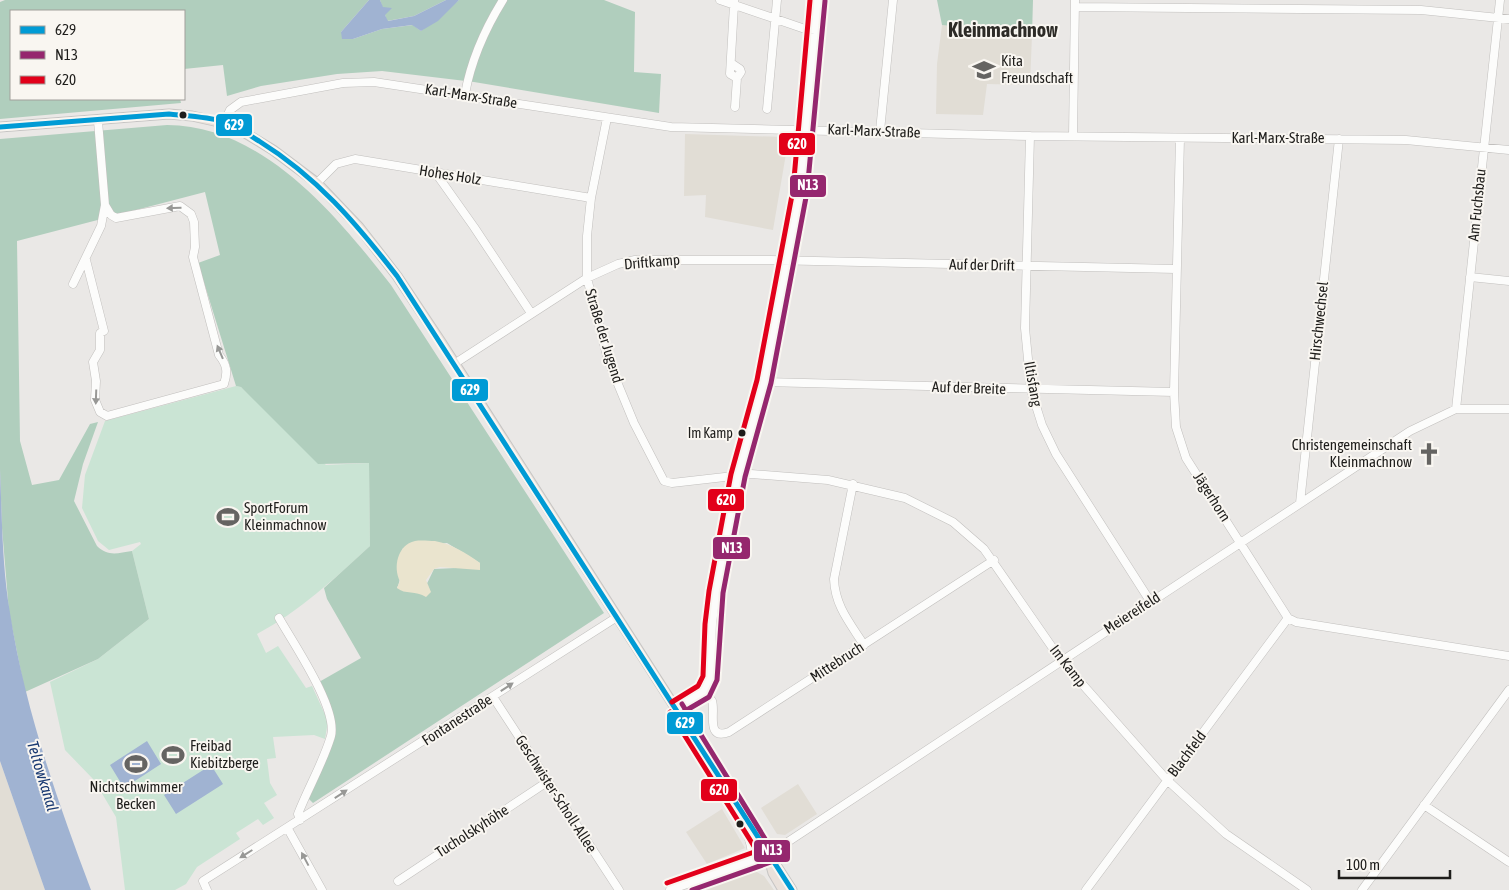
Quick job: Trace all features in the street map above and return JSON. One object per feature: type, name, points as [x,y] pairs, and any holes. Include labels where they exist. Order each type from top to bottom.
[{"type":"main road","points":[[0,127],[98,121],[169,114],[224,123],[273,150],[317,183],[359,227],[391,269],[792,890]]},
{"type":"main road","points":[[768,855],[773,873],[783,890]]},
{"type":"street","points":[[465,94],[469,70],[492,17],[503,0]]},
{"type":"street","points":[[720,0],[734,2],[775,19],[815,30]]},
{"type":"street","points":[[768,109],[777,0]]},
{"type":"street","points":[[676,708],[704,692],[710,678],[715,600],[738,475],[764,382],[800,191],[818,0]]},
{"type":"street","points":[[880,131],[893,0]]},
{"type":"street","name":"Am Fuchsbau","points":[[1456,409],[1500,0]]},
{"type":"street","points":[[734,2],[731,63],[740,68],[742,72],[737,78],[735,107]]},
{"type":"street","points":[[1073,136],[1075,3],[1422,10],[1509,19]]},
{"type":"street","name":"Karl-Marx-Straße","points":[[224,123],[230,110],[241,102],[343,83],[390,83],[606,118],[695,129],[807,129],[1030,136],[1406,140],[1509,150]]},
{"type":"street","name":"Straße der Jugend","points":[[606,118],[587,236],[587,278],[608,360],[634,423],[660,476],[668,483]]},
{"type":"street","points":[[73,284],[101,226],[105,206],[98,121]]},
{"type":"street","name":"Iltisfang","points":[[1030,136],[1025,328],[1031,390],[1042,424],[1056,454],[1150,601]]},
{"type":"street","name":"Jägerhorn","points":[[1180,138],[1174,392],[1176,427],[1180,445],[1288,618]]},
{"type":"street","name":"Hirschwechsel","points":[[1300,504],[1339,139]]},
{"type":"street","name":"Hohes Holz","points":[[317,183],[336,164],[348,160],[592,198]]},
{"type":"street","points":[[434,172],[474,227],[531,314]]},
{"type":"street","points":[[86,260],[104,330],[100,333],[100,350],[93,362],[96,382],[95,400],[100,412],[107,416],[224,384],[227,376],[225,363],[219,355],[193,257],[195,232],[191,214],[180,206],[116,218],[111,215],[105,206]]},
{"type":"street","name":"Driftkamp","points":[[454,364],[587,278],[618,264],[650,259],[788,260]]},
{"type":"street","name":"Auf der Drift","points":[[788,260],[1176,269]]},
{"type":"street","points":[[1470,278],[1509,281]]},
{"type":"street","name":"Auf der Breite","points":[[764,382],[1174,392]]},
{"type":"street","name":"Meiereifeld","points":[[670,890],[768,855],[1410,431],[1456,409],[1509,409]]},
{"type":"street","name":"Im Kamp","points":[[668,483],[738,475],[802,477],[853,484],[905,498],[953,522],[994,560],[1061,660],[1167,780],[1226,834],[1307,890]]},
{"type":"street","points":[[853,484],[834,580],[839,606],[864,645]]},
{"type":"street","name":"Mittebruch","points":[[704,692],[712,701],[712,727],[716,732],[724,734],[994,560]]},
{"type":"street","points":[[278,618],[311,673],[332,722],[327,747],[298,814],[300,820]]},
{"type":"street","name":"Fontanestraße","points":[[207,890],[203,881],[288,829],[615,618]]},
{"type":"street","points":[[1288,618],[1296,622],[1509,656]]},
{"type":"street","name":"Blachfeld","points":[[1086,890],[1288,618]]},
{"type":"street","points":[[1362,890],[1509,690]]},
{"type":"street","name":"Geschwister-Scholl-Allee","points":[[493,697],[619,890]]},
{"type":"street","points":[[715,768],[715,780],[723,797],[751,840],[751,860]]},
{"type":"street","name":"Tucholskyhöhe","points":[[398,881],[547,782]]},
{"type":"street","points":[[1424,805],[1509,862]]},
{"type":"street","points":[[288,829],[322,890]]},
{"type":"shaded area","name":"Kita Freundschaft","points":[[942,25],[1032,35],[1030,85],[987,84],[983,115],[936,114],[937,64]]},
{"type":"shaded area","points":[[685,134],[784,137],[788,142],[773,230],[705,217],[706,195],[684,196]]},
{"type":"shaded area","points":[[0,761],[42,881],[45,890],[0,890]]},
{"type":"shaded area","points":[[798,784],[817,814],[785,835],[777,834],[761,808]]},
{"type":"shaded area","points":[[722,809],[745,848],[707,864],[686,832]]},
{"type":"shaded area","points":[[755,871],[764,876],[774,890],[701,890]]},
{"type":"green space","points":[[5,0],[369,0],[341,32],[353,39],[382,29],[413,25],[421,31],[459,0],[604,0],[635,12],[634,72],[661,74],[659,113],[474,82],[382,71],[337,74],[261,86],[227,96],[223,65],[185,69],[185,10],[10,10],[10,100],[180,100],[181,103],[0,119],[0,2]]},
{"type":"green space","points":[[380,0],[446,0],[414,16],[387,21]]},
{"type":"green space","points":[[937,0],[1033,0],[1032,35],[942,25]]},
{"type":"green space","points":[[167,125],[202,129],[235,141],[266,158],[295,179],[322,204],[370,258],[391,285],[604,613],[313,803],[308,798],[335,738],[332,709],[319,682],[361,658],[327,599],[324,588],[370,546],[369,463],[318,464],[241,387],[236,386],[198,263],[220,255],[205,192],[17,241],[20,441],[32,485],[59,480],[90,424],[98,422],[83,464],[74,501],[97,546],[109,553],[132,551],[149,619],[98,659],[25,692],[9,612],[2,528],[0,469],[0,139]],"holes":[[[447,543],[480,563],[456,568],[434,569],[422,594],[397,588],[403,548]]]},
{"type":"green space","points":[[236,386],[241,387],[326,465],[369,463],[370,546],[302,605],[257,634],[266,653],[278,646],[306,688],[312,686],[328,721],[325,739],[314,735],[273,737],[276,758],[267,759],[270,783],[277,795],[264,803],[274,818],[263,825],[258,819],[236,833],[240,839],[197,867],[186,884],[175,890],[125,890],[116,817],[94,780],[65,750],[50,682],[98,659],[149,619],[132,551],[141,544],[140,542],[109,550],[98,541],[82,508],[85,475],[105,421]]},
{"type":"sand","points":[[415,541],[435,541],[453,547],[480,563],[480,570],[440,567],[434,569],[426,580],[431,592],[426,597],[397,588],[400,581],[397,570],[398,558],[404,547]]},
{"type":"water","points":[[369,0],[380,0],[383,7],[392,8],[385,15],[388,21],[414,16],[446,0],[459,0],[438,21],[421,31],[412,25],[382,29],[353,39],[342,39],[341,32]]},
{"type":"water","name":"Teltowkanal","points":[[0,469],[5,577],[16,649],[43,754],[91,890],[45,890],[0,761]]},
{"type":"water","name":"Nichtschwimmer Becken","points":[[147,741],[161,764],[124,788],[110,765]]},
{"type":"water","points":[[211,765],[223,784],[176,814],[164,795]]},
{"type":"transit line","name":"620","points":[[672,702],[698,686],[703,676],[705,624],[709,591],[731,474],[757,380],[793,190],[810,0]]},
{"type":"transit line","name":"N13","points":[[680,714],[709,697],[717,680],[723,593],[745,477],[771,383],[807,192],[825,1]]},
{"type":"transit line","name":"629","points":[[0,127],[169,114],[226,122],[240,128],[280,155],[334,202],[351,219],[397,276],[792,890]]},
{"type":"transit line","name":"N13","points":[[682,704],[775,855],[771,862],[692,890]]},
{"type":"transit line","name":"620","points":[[667,883],[757,851],[670,712]]},
{"type":"place","name":"Kita Freundschaft","points":[[984,70]]},
{"type":"place","name":"Im Kamp","points":[[742,433]]},
{"type":"place","name":"Christengemeinschaft Kleinmachnow","points":[[1429,454]]},
{"type":"place","name":"SportForum Kleinmachnow","points":[[228,517]]},
{"type":"place","name":"Freibad Kiebitzberge","points":[[173,755]]},
{"type":"place","name":"Nichtschwimmer Becken","points":[[136,764]]},
{"type":"district","name":"Kleinmachnow","points":[[1003,30]]}]
